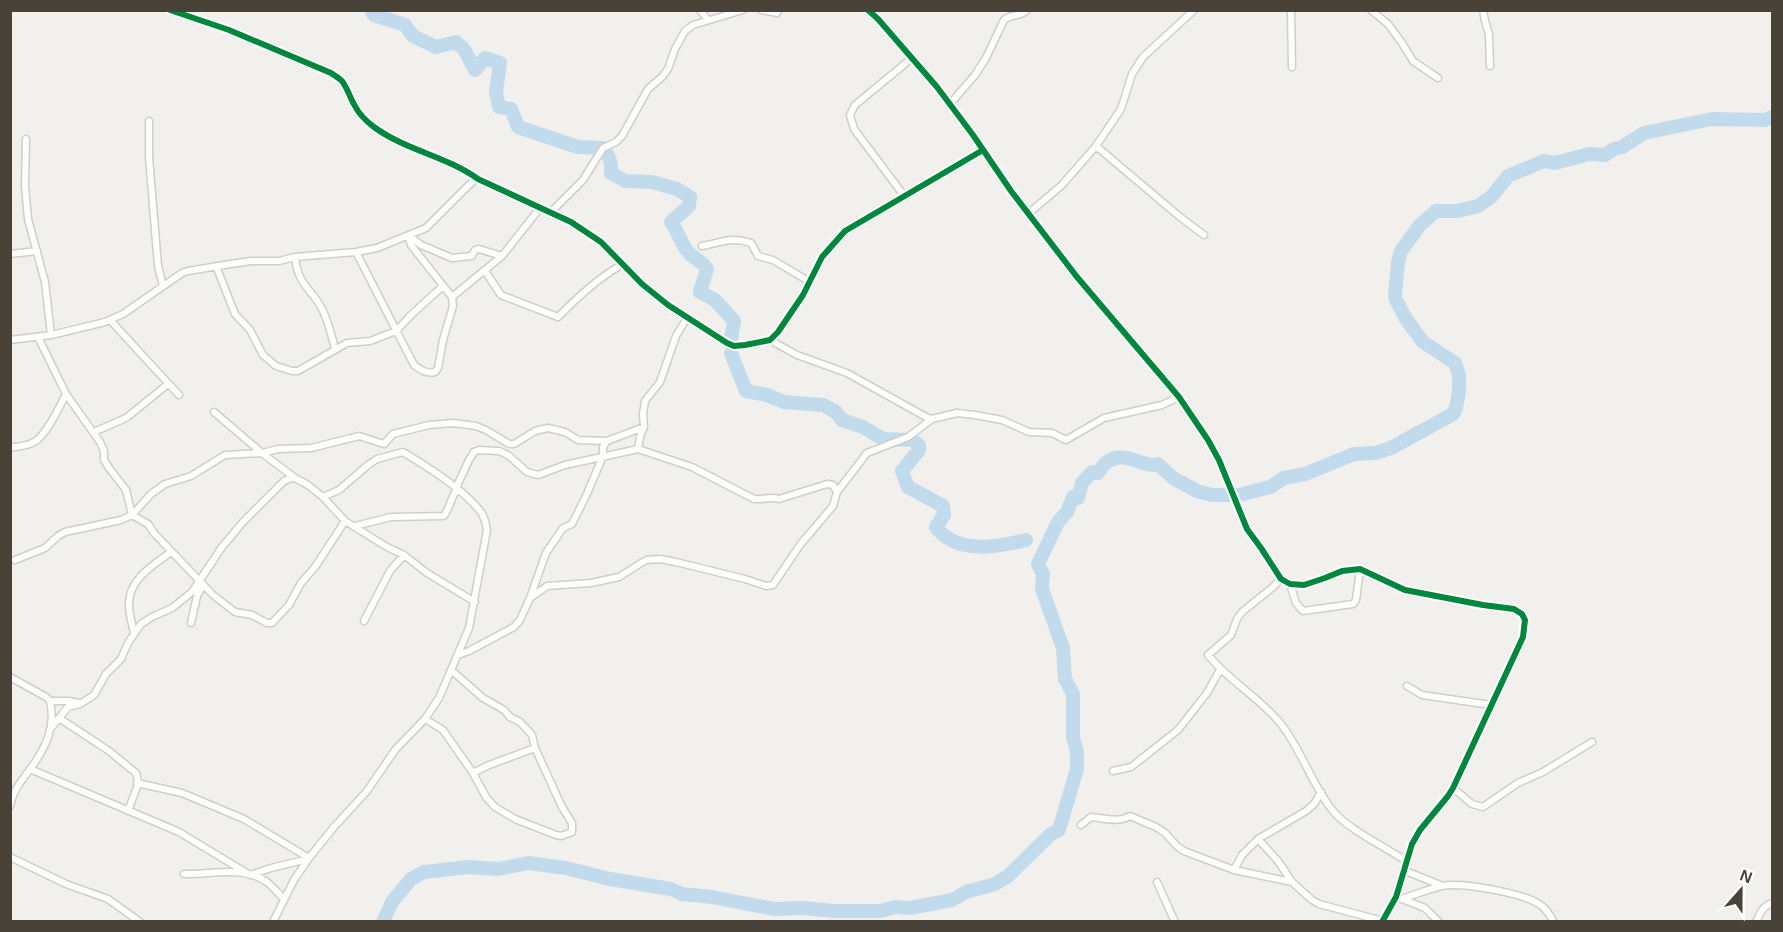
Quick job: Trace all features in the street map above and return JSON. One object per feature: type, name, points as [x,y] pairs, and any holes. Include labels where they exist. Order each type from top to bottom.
[{"type":"street","points":[[700,10],[708,20]]},
{"type":"street","points":[[550,213],[583,180],[603,148],[616,142],[622,136],[648,89],[668,69],[685,31],[693,25],[743,10]]},
{"type":"street","points":[[761,10],[777,13],[778,10]]},
{"type":"street","points":[[868,10],[950,104],[1011,191],[1077,277],[1179,397],[1219,460],[1247,529],[1281,579],[1290,584],[1304,585],[1342,571],[1360,569],[1405,590],[1483,605],[1508,607],[1522,614],[1523,637],[1453,788],[1420,830],[1412,844],[1403,870],[1399,898],[1383,921],[1353,918],[1312,900],[1292,882],[1278,861],[1258,839]]},
{"type":"street","points":[[950,104],[975,75],[1004,20],[1024,14],[1027,10]]},
{"type":"street","points":[[1029,213],[1062,185],[1096,146],[1121,109],[1132,74],[1143,57],[1194,10]]},
{"type":"street","points":[[1291,10],[1292,67]]},
{"type":"street","points":[[1371,10],[1388,24],[1413,61],[1438,78]]},
{"type":"street","points":[[1483,10],[1489,34],[1490,66]]},
{"type":"street","points":[[173,11],[229,30],[331,73],[341,81],[354,105],[372,125],[405,144],[468,171],[478,179],[571,222],[601,242],[642,284],[687,318],[734,346],[770,340],[778,332],[803,295],[822,257],[845,231],[983,150]]},
{"type":"street","points":[[905,197],[854,129],[850,115],[855,105],[912,58]]},
{"type":"street","points":[[150,120],[149,157],[158,266],[164,286]]},
{"type":"street","points":[[26,139],[25,186],[28,219],[38,251],[48,299],[51,335]]},
{"type":"street","points":[[1096,146],[1179,217],[1204,235]]},
{"type":"street","points":[[10,340],[51,335],[110,320],[123,314],[188,271],[251,261],[279,261],[295,257],[356,252],[377,248],[409,237],[426,228],[474,180],[478,179]]},
{"type":"street","points":[[452,297],[502,256],[540,208]]},
{"type":"street","points":[[409,237],[421,245],[452,258],[472,256],[475,250],[479,249],[502,256]]},
{"type":"street","points":[[356,252],[414,365],[420,370],[435,372],[438,368],[442,340],[453,306],[452,297],[411,245],[409,237]]},
{"type":"street","points":[[702,246],[727,240],[751,243],[758,256],[773,260],[810,282]]},
{"type":"street","points":[[10,254],[38,251]]},
{"type":"street","points":[[295,257],[302,283],[321,307],[336,348]]},
{"type":"street","points":[[485,271],[501,295],[558,316],[586,289],[623,264]]},
{"type":"street","points":[[216,266],[235,314],[250,330],[263,355],[276,366],[292,371],[298,371],[347,343],[370,341],[396,331],[443,286]]},
{"type":"street","points":[[638,449],[644,427],[645,401],[660,382],[676,336],[687,318]]},
{"type":"street","points":[[110,320],[179,395]]},
{"type":"street","points":[[38,337],[66,394],[94,432],[104,451],[104,460],[126,490],[132,515],[148,524],[154,534],[213,596],[235,612],[252,615],[267,623],[272,622],[289,604],[345,521]]},
{"type":"street","points":[[770,340],[797,355],[847,373],[932,419]]},
{"type":"street","points":[[94,432],[126,418],[168,384]]},
{"type":"street","points":[[10,448],[34,442],[39,438],[54,418],[66,394]]},
{"type":"street","points":[[530,598],[548,586],[591,583],[619,577],[639,563],[653,560],[676,562],[766,586],[772,585],[800,545],[833,506],[837,492],[867,453],[908,436],[932,419],[957,413],[975,415],[1002,420],[1029,432],[1052,433],[1066,440],[1104,418],[1162,405],[1179,397]]},
{"type":"street","points":[[214,412],[262,453],[323,497],[345,521],[404,555],[427,573],[475,602]]},
{"type":"street","points":[[15,560],[45,548],[65,532],[121,520],[132,515],[151,494],[165,484],[190,476],[225,454],[311,448],[359,436],[384,444],[393,434],[429,425],[453,423],[476,426],[509,444],[514,444],[535,431],[548,428],[565,432],[578,440],[607,441],[644,427]]},
{"type":"street","points":[[458,655],[514,627],[520,620],[546,553],[563,528],[572,524],[603,456],[603,447],[607,441]]},
{"type":"street","points":[[355,526],[392,517],[436,518],[444,516],[469,460],[478,450],[499,451],[508,455],[527,472],[538,475],[565,465],[638,449],[692,467],[754,499],[774,497],[779,499],[827,484],[833,485],[837,492]]},
{"type":"street","points":[[273,921],[294,880],[309,858],[367,791],[394,750],[425,719],[439,698],[469,628],[487,530],[481,513],[456,488],[425,465],[402,452],[377,459],[339,490],[323,497]]},
{"type":"street","points":[[191,622],[201,583],[222,547],[243,522],[284,482],[295,478]]},
{"type":"street","points":[[134,633],[129,607],[131,593],[141,575],[171,552]]},
{"type":"street","points":[[364,621],[390,571],[404,555]]},
{"type":"street","points":[[1290,584],[1296,603],[1303,611],[1353,604],[1356,600],[1360,569]]},
{"type":"street","points":[[1281,579],[1242,612],[1231,635],[1208,655],[1220,670],[1237,682],[1281,724],[1298,748],[1333,811],[1348,825],[1406,861]]},
{"type":"street","points":[[51,728],[68,708],[94,695],[106,674],[121,659],[128,643],[141,624],[172,608],[201,583]]},
{"type":"street","points":[[425,719],[443,730],[490,802],[502,812],[556,835],[561,836],[573,831],[572,823],[562,807],[535,748],[532,735],[520,722],[483,698],[451,670]]},
{"type":"street","points":[[1113,771],[1131,767],[1178,730],[1207,693],[1220,670]]},
{"type":"street","points":[[10,677],[46,697],[52,709],[51,728],[47,742],[12,792],[10,806]]},
{"type":"street","points":[[1407,686],[1422,695],[1491,705]]},
{"type":"street","points":[[50,701],[80,704]]},
{"type":"street","points":[[58,718],[136,773],[137,783],[128,811]]},
{"type":"street","points":[[1453,788],[1472,804],[1483,807],[1518,783],[1544,772],[1592,742]]},
{"type":"street","points":[[473,773],[535,748]]},
{"type":"street","points":[[30,769],[179,832],[250,875],[309,858]]},
{"type":"street","points":[[137,783],[182,793],[244,819],[309,858]]},
{"type":"street","points":[[1234,870],[1242,855],[1258,839],[1306,811],[1314,804],[1321,792]]},
{"type":"street","points":[[1081,825],[1091,817],[1122,820],[1130,816],[1156,827],[1184,851],[1234,870],[1292,882]]},
{"type":"street","points":[[10,856],[66,884],[108,899],[140,921]]},
{"type":"street","points":[[1403,870],[1443,886]]},
{"type":"street","points":[[184,874],[232,871],[250,875],[266,881],[284,899]]},
{"type":"street","points":[[1157,882],[1175,921]]},
{"type":"street","points":[[1399,898],[1443,886],[1467,885],[1536,902],[1546,909],[1554,921]]},
{"type":"street","points":[[1399,898],[1425,908],[1439,921]]},
{"type":"street","points":[[1756,921],[1761,911],[1768,904],[1773,903]]},
{"type":"waterway","points":[[371,10],[374,15],[405,25],[413,36],[436,47],[456,42],[464,49],[475,70],[485,58],[500,63],[496,92],[499,107],[511,109],[518,127],[578,147],[603,148],[610,160],[611,173],[625,181],[652,182],[677,189],[690,197],[689,206],[671,222],[686,249],[707,269],[700,292],[715,300],[734,321],[731,339]]},
{"type":"waterway","points":[[383,922],[392,902],[411,879],[424,872],[468,867],[499,869],[528,863],[566,868],[610,879],[671,889],[682,894],[712,897],[774,909],[880,911],[895,907],[910,908],[952,900],[966,892],[995,884],[1008,876],[1051,834],[1059,830],[1077,769],[1077,752],[1073,737],[1073,694],[1065,679],[1063,648],[1042,589],[1043,574],[1038,564],[1058,522],[1067,512],[1073,497],[1078,498],[1082,483],[1092,472],[1098,473],[1106,463],[1113,459],[1127,458],[1152,465],[1158,464],[1173,478],[1197,491],[1212,495],[1239,495],[1270,487],[1284,478],[1305,474],[1354,454],[1375,453],[1391,448],[1453,414],[1456,408],[1459,375],[1455,363],[1423,342],[1406,319],[1395,295],[1401,251],[1420,225],[1436,211],[1458,211],[1478,206],[1491,197],[1508,176],[1544,161],[1555,163],[1589,154],[1605,155],[1644,133],[1712,119],[1765,120],[1772,117]]},
{"type":"waterway","points":[[731,353],[746,391],[767,395],[784,402],[823,405],[836,412],[842,420],[863,427],[883,439],[912,440],[919,445],[919,450],[902,471],[908,487],[943,506],[944,515],[936,527],[945,536],[955,542],[978,547],[1026,540]]},
{"type":"cycle path","points":[[170,10],[229,30],[331,73],[342,81],[359,112],[374,127],[399,142],[453,164],[478,179],[571,222],[601,242],[642,284],[668,305],[734,346],[770,340],[778,332],[803,295],[822,257],[845,231],[983,150]]},
{"type":"cycle path","points":[[868,10],[937,87],[1011,191],[1077,277],[1179,397],[1219,460],[1247,529],[1281,579],[1290,584],[1304,585],[1342,571],[1360,569],[1405,590],[1514,609],[1522,614],[1525,620],[1523,637],[1453,788],[1420,830],[1412,844],[1396,897],[1382,922]]}]
